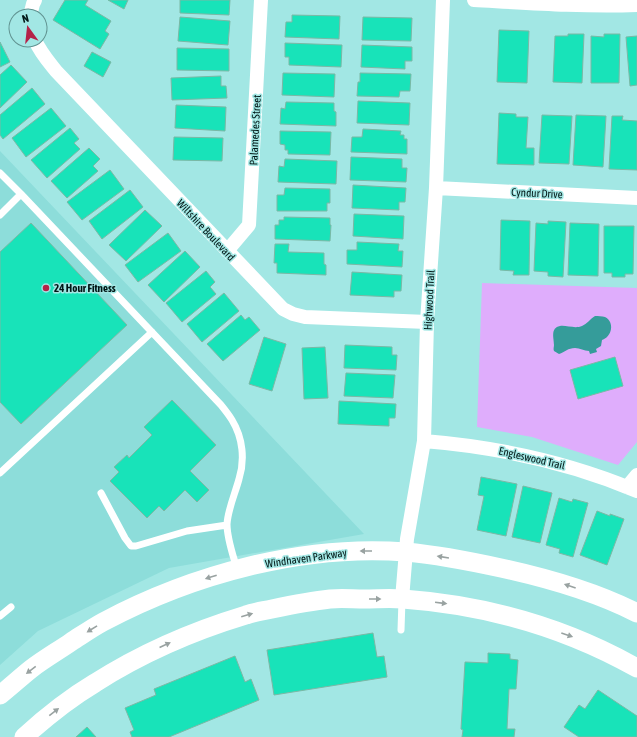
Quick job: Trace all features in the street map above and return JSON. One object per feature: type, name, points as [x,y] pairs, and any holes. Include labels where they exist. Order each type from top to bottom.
[{"type":"main road","name":"Windhaven Parkway","points":[[0,695],[33,668],[101,623],[156,596],[237,569],[318,554],[361,551],[405,552],[442,556],[526,573],[566,584],[600,596],[637,612]]},
{"type":"main road","points":[[24,737],[57,709],[115,670],[173,642],[247,614],[289,605],[332,599],[402,599],[456,605],[501,614],[572,637],[600,649],[637,668]]},
{"type":"street","name":"Palamedes Street","points":[[227,251],[249,225],[261,0]]},
{"type":"street","name":"Highwood Trail","points":[[402,599],[405,552],[424,441],[427,322],[436,188],[443,0]]},
{"type":"street","points":[[474,0],[566,5],[637,5]]},
{"type":"street","name":"Wiltshire Boulevard","points":[[38,48],[56,71],[283,309],[292,314],[305,317],[427,322]]},
{"type":"street","name":"Cyndur Drive","points":[[436,188],[637,198]]},
{"type":"street","name":"Engleswood Trail","points":[[424,441],[482,447],[538,458],[598,476],[632,489]]},
{"type":"street","points":[[632,489],[637,475]]},
{"type":"lane","points":[[0,172],[221,405],[232,420],[239,433],[242,447],[240,478],[227,524],[229,542],[237,569]]},
{"type":"lane","points":[[0,215],[21,194]]},
{"type":"lane","points":[[0,473],[152,332]]},
{"type":"lane","points":[[101,494],[131,546],[136,546],[188,531],[227,524]]},
{"type":"lane","points":[[402,599],[402,630]]},
{"type":"lane","points":[[0,616],[11,607]]},
{"type":"shaded area","points":[[0,151],[364,534],[169,568],[38,631],[0,665]]},
{"type":"shaded area","points":[[482,283],[637,288],[637,442],[618,465],[532,437],[477,427]]},
{"type":"shaded area","points":[[595,316],[605,317],[610,322],[611,326],[610,333],[602,340],[601,346],[596,349],[597,352],[590,354],[589,351],[575,348],[568,349],[559,354],[554,351],[553,334],[557,327],[582,326]]},
{"type":"building","points":[[65,0],[88,0],[85,5],[111,21],[105,31],[109,34],[100,49],[53,20]]},
{"type":"building","points":[[108,0],[128,0],[124,9]]},
{"type":"building","points":[[180,0],[230,0],[229,15],[180,13]]},
{"type":"building","points":[[292,15],[340,16],[339,39],[285,37],[286,22],[292,22]]},
{"type":"building","points":[[180,17],[230,21],[228,45],[178,41]]},
{"type":"building","points":[[363,17],[412,18],[411,41],[362,40]]},
{"type":"building","points":[[499,30],[529,31],[527,83],[497,82]]},
{"type":"building","points":[[568,34],[584,34],[582,83],[553,82],[555,36],[568,36]]},
{"type":"building","points":[[604,34],[620,34],[619,83],[591,83],[591,36],[604,37]]},
{"type":"building","points":[[637,36],[637,85],[630,86],[626,37]]},
{"type":"building","points":[[0,42],[10,62],[0,67]]},
{"type":"building","points":[[285,43],[342,45],[341,67],[289,65],[289,57],[285,57]]},
{"type":"building","points":[[362,45],[412,47],[412,61],[405,61],[405,69],[361,67]]},
{"type":"building","points":[[177,48],[229,49],[229,71],[177,70]]},
{"type":"building","points":[[92,52],[111,62],[103,77],[84,66]]},
{"type":"building","points":[[11,65],[27,82],[0,108],[0,75]]},
{"type":"building","points":[[283,73],[335,74],[334,97],[282,95]]},
{"type":"building","points":[[360,73],[411,74],[410,91],[400,91],[399,97],[357,96]]},
{"type":"building","points":[[221,76],[221,86],[226,86],[227,98],[172,100],[171,78]]},
{"type":"building","points":[[32,88],[45,104],[3,139],[0,135],[0,115]]},
{"type":"building","points":[[358,101],[410,103],[409,125],[357,123]]},
{"type":"building","points":[[286,102],[334,103],[334,111],[336,112],[336,126],[280,124],[281,108],[285,109]]},
{"type":"building","points":[[176,105],[226,107],[225,131],[175,128]]},
{"type":"building","points":[[51,108],[66,126],[26,157],[12,138]]},
{"type":"building","points":[[499,113],[516,114],[516,117],[528,117],[526,148],[534,148],[534,165],[497,164]]},
{"type":"building","points":[[542,115],[572,116],[569,164],[539,163]]},
{"type":"building","points":[[576,115],[606,116],[603,167],[573,165]]},
{"type":"building","points":[[612,116],[623,116],[622,120],[637,121],[637,170],[609,169]]},
{"type":"building","points":[[70,128],[79,139],[74,143],[80,149],[47,178],[31,160]]},
{"type":"building","points":[[363,129],[401,131],[400,135],[404,135],[404,139],[407,139],[407,154],[351,152],[352,137],[362,137]]},
{"type":"building","points":[[280,131],[331,132],[330,155],[288,154],[288,150],[285,150],[285,145],[280,144]]},
{"type":"building","points":[[174,137],[223,138],[222,161],[173,160]]},
{"type":"building","points":[[89,148],[100,159],[93,166],[98,171],[67,198],[51,181]]},
{"type":"building","points":[[351,157],[402,159],[402,168],[407,168],[406,182],[350,180]]},
{"type":"building","points":[[285,159],[337,161],[336,184],[278,182],[279,166],[284,167]]},
{"type":"building","points":[[110,170],[124,189],[82,220],[67,202]]},
{"type":"building","points":[[353,185],[406,188],[405,202],[399,202],[399,210],[352,208]]},
{"type":"building","points":[[285,188],[330,189],[330,203],[327,203],[327,211],[277,211],[277,195],[284,195]]},
{"type":"building","points":[[130,190],[143,207],[102,239],[89,221]]},
{"type":"building","points":[[145,210],[162,226],[126,261],[109,245]]},
{"type":"building","points":[[354,214],[404,216],[403,239],[353,236]]},
{"type":"building","points":[[284,217],[330,218],[330,241],[275,239],[275,225],[279,225],[279,220],[284,220]]},
{"type":"building","points":[[501,220],[530,221],[529,275],[513,275],[514,271],[500,270]]},
{"type":"building","points":[[548,221],[566,222],[563,277],[548,276],[548,272],[534,271],[536,223],[548,224]]},
{"type":"building","name":"24 Hour Fitness","points":[[31,223],[127,325],[21,424],[0,402],[0,252]]},
{"type":"building","points":[[570,223],[599,224],[598,276],[568,275]]},
{"type":"building","points":[[604,226],[634,226],[633,274],[625,274],[625,277],[612,277],[612,273],[604,273]]},
{"type":"building","points":[[168,233],[181,251],[138,282],[125,265]]},
{"type":"building","points":[[357,242],[399,244],[398,251],[403,251],[402,267],[347,264],[347,250],[357,250]]},
{"type":"building","points":[[275,244],[289,244],[288,252],[324,253],[326,275],[277,273],[277,263],[274,263]]},
{"type":"building","points":[[185,251],[200,267],[164,302],[148,285]]},
{"type":"building","points":[[206,271],[215,282],[210,287],[216,294],[182,322],[166,303]]},
{"type":"building","points":[[352,272],[402,275],[401,291],[394,291],[394,297],[350,295]]},
{"type":"building","points":[[224,293],[239,311],[202,342],[187,324]]},
{"type":"building","points":[[241,315],[245,320],[249,317],[260,330],[223,361],[207,344]]},
{"type":"building","points":[[264,337],[286,344],[272,391],[249,384]]},
{"type":"building","points":[[345,345],[392,347],[392,355],[397,355],[396,370],[344,368]]},
{"type":"building","points":[[325,347],[328,398],[304,399],[302,348]]},
{"type":"building","points":[[615,357],[623,386],[578,399],[570,370]]},
{"type":"building","points":[[346,373],[395,375],[393,398],[344,396]]},
{"type":"building","points":[[172,400],[216,445],[190,471],[209,490],[197,502],[185,490],[164,511],[159,506],[147,518],[110,481],[119,472],[114,467],[127,455],[129,458],[152,435],[144,427]]},
{"type":"building","points":[[339,401],[396,404],[395,418],[389,418],[389,426],[338,424]]},
{"type":"building","points":[[481,477],[517,484],[506,536],[477,530],[484,496],[478,495]]},
{"type":"building","points":[[523,486],[552,493],[540,543],[512,537]]},
{"type":"building","points":[[559,498],[572,502],[573,499],[588,503],[573,557],[559,553],[560,549],[546,545]]},
{"type":"building","points":[[597,511],[624,519],[607,565],[580,555]]},
{"type":"building","points":[[373,633],[377,657],[384,656],[387,677],[274,695],[267,650]]},
{"type":"building","points":[[488,653],[510,654],[510,659],[518,660],[516,689],[509,689],[507,729],[515,729],[514,737],[462,737],[463,730],[461,729],[465,662],[488,663]]},
{"type":"building","points":[[235,656],[245,682],[251,679],[259,700],[169,737],[132,737],[130,732],[134,730],[125,708],[156,695],[154,689]]},
{"type":"building","points":[[598,690],[637,716],[637,737],[579,737],[564,727],[579,705],[585,709]]},
{"type":"building","points":[[87,727],[96,737],[76,737]]},
{"type":"place","name":"24 Hour Fitness","points":[[46,288]]}]
